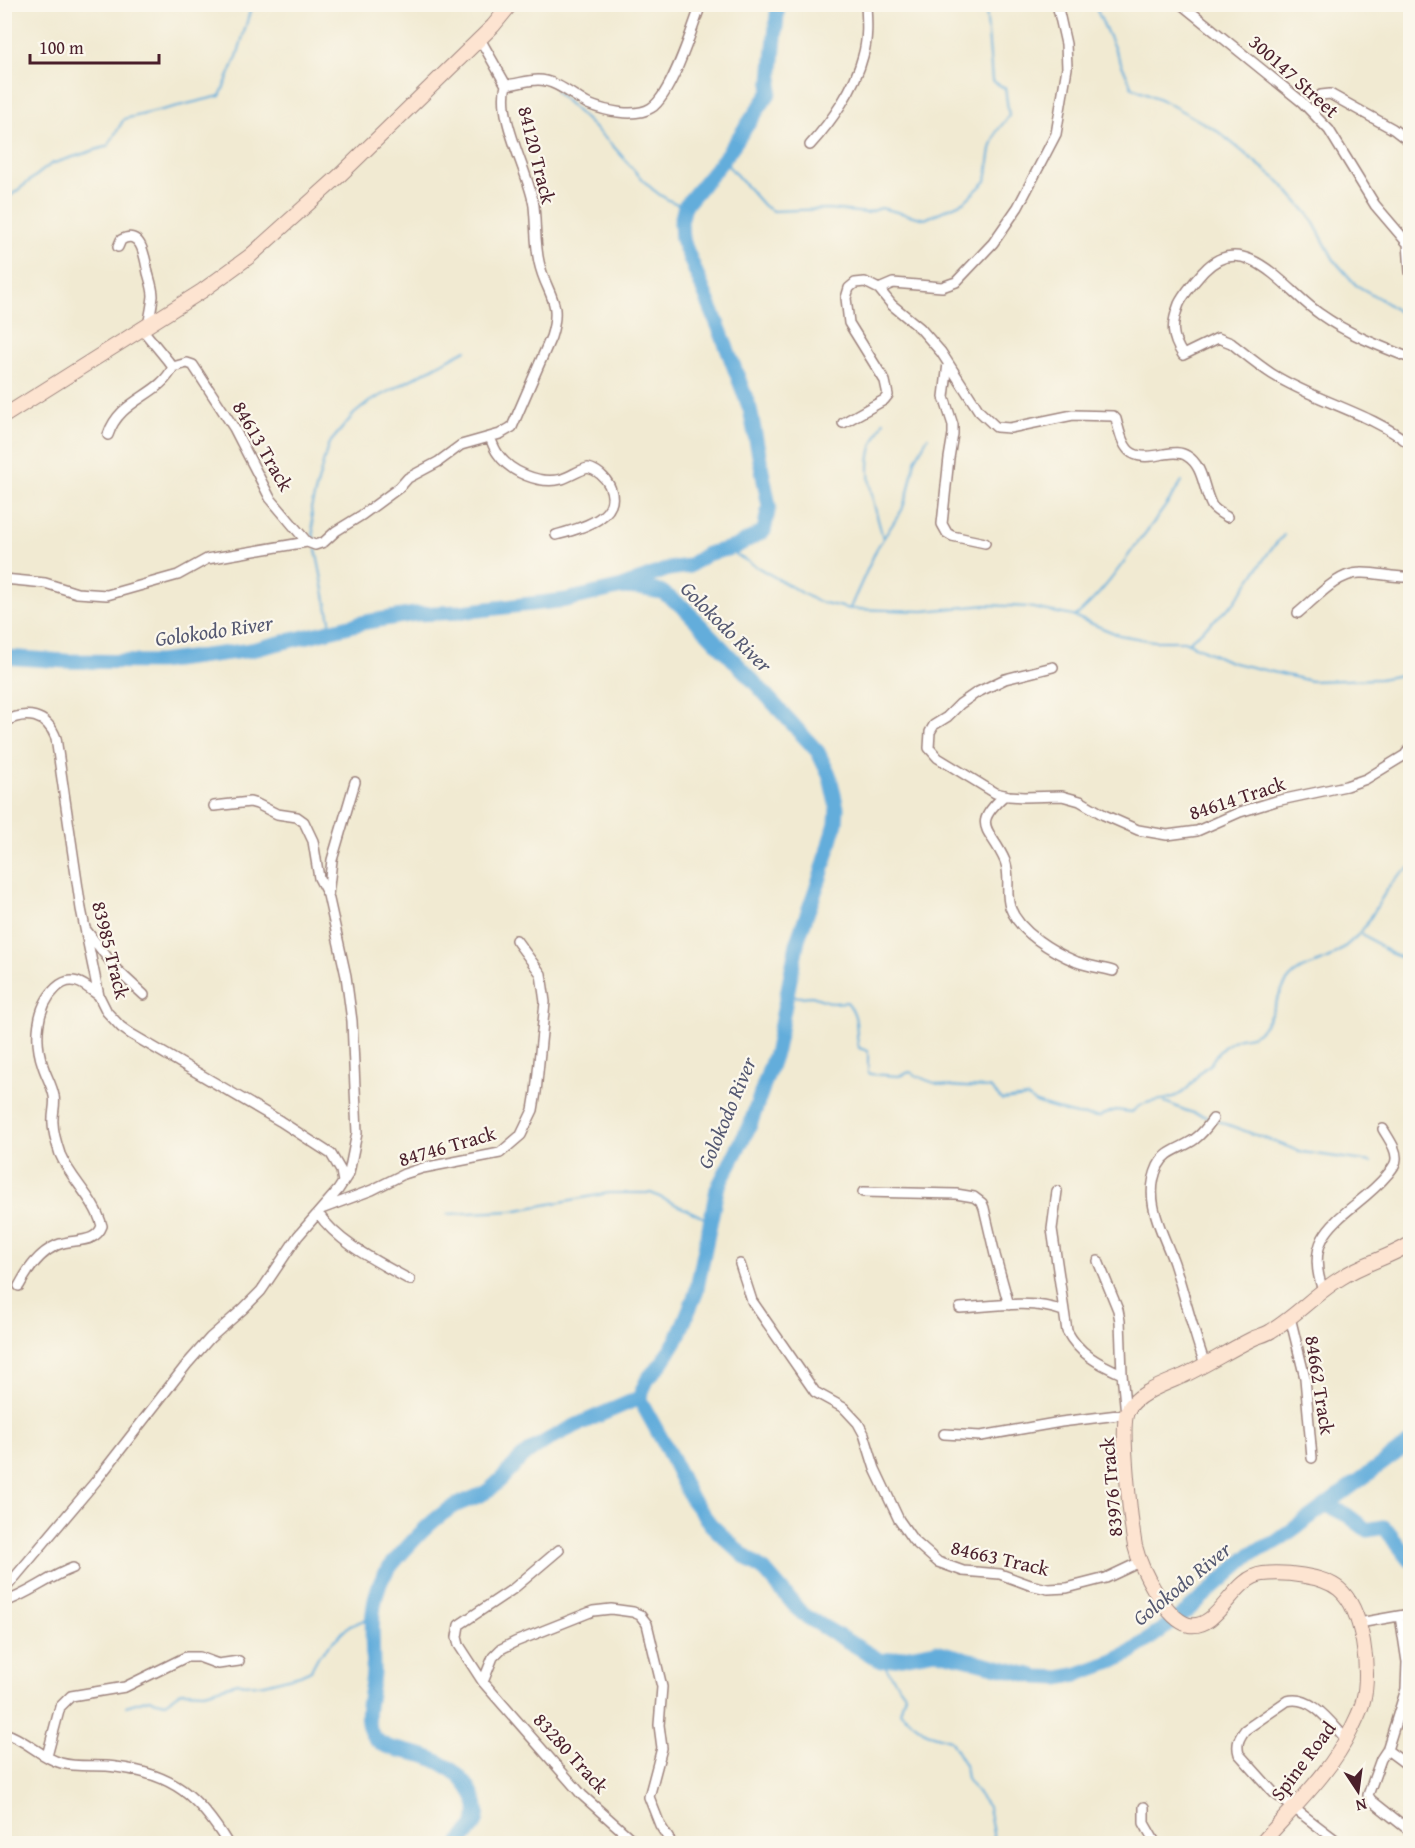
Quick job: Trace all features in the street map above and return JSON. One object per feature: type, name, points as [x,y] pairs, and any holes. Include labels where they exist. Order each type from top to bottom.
[{"type":"street","points":[[4,416],[227,274],[277,234],[493,27],[511,4]]},
{"type":"street","points":[[506,85],[540,80],[590,105],[632,112],[649,110],[654,107],[677,69],[701,4]]},
{"type":"street","points":[[810,145],[831,121],[856,75],[867,35],[866,4]]},
{"type":"street","points":[[879,289],[893,283],[942,287],[956,282],[993,243],[1018,207],[1056,134],[1067,68],[1066,45],[1057,4]]},
{"type":"street","name":"300147 Street","points":[[1181,4],[1263,69],[1313,113],[1329,130],[1375,205],[1409,245]]},
{"type":"street","name":"84120 Track","points":[[4,579],[45,583],[77,593],[107,595],[178,574],[207,559],[307,542],[315,545],[324,542],[336,531],[362,515],[400,487],[408,478],[438,462],[461,445],[506,432],[512,427],[539,368],[556,322],[556,308],[539,263],[534,206],[511,130],[504,93],[506,85],[480,39]]},
{"type":"street","points":[[1313,113],[1321,95],[1330,94],[1393,129],[1410,142]]},
{"type":"street","points":[[108,435],[117,416],[128,405],[163,382],[173,367],[145,327],[152,291],[141,244],[129,237],[121,240],[117,247]]},
{"type":"street","points":[[1409,245],[1410,272]]},
{"type":"street","points":[[1410,358],[1344,330],[1299,299],[1287,285],[1269,271],[1255,262],[1232,255],[1211,263],[1191,286],[1181,301],[1173,325],[1175,344],[1183,355],[1218,338],[1232,343],[1274,375],[1367,417],[1410,444]]},
{"type":"street","points":[[843,423],[884,400],[888,395],[885,381],[849,323],[846,307],[848,291],[855,283],[865,282],[879,289],[892,305],[920,328],[948,363],[979,411],[996,427],[1010,428],[1073,415],[1112,416],[1116,420],[1124,447],[1132,454],[1144,456],[1184,454],[1197,468],[1213,507],[1227,517]]},
{"type":"street","name":"84613 Track","points":[[173,367],[187,363],[193,365],[234,428],[270,498],[307,542]]},
{"type":"street","points":[[948,363],[944,397],[953,425],[953,434],[942,524],[947,533],[952,536],[985,543]]},
{"type":"street","points":[[490,436],[497,454],[507,465],[525,474],[541,480],[554,481],[588,468],[601,475],[606,481],[611,493],[607,513],[592,523],[556,535]]},
{"type":"street","points":[[1298,613],[1349,574],[1410,577]]},
{"type":"street","name":"84614 Track","points":[[1053,667],[1005,679],[976,693],[934,725],[930,732],[929,748],[938,758],[981,786],[1005,795],[1062,796],[1080,801],[1138,830],[1167,835],[1188,833],[1267,804],[1347,786],[1366,779],[1405,754],[1410,748]]},
{"type":"street","name":"83985 Track","points":[[4,722],[18,716],[37,718],[52,727],[57,738],[85,928],[99,996],[104,1007],[121,1027],[280,1121],[331,1154],[341,1171],[343,1182]]},
{"type":"street","points":[[328,895],[332,860],[355,782]]},
{"type":"street","points":[[1005,795],[992,807],[985,818],[985,824],[986,830],[1001,852],[1008,869],[1008,897],[1013,914],[1038,939],[1057,951],[1078,962],[1113,971]]},
{"type":"street","points":[[4,1590],[96,1481],[194,1356],[261,1291],[298,1236],[349,1173],[357,1133],[352,1021],[346,976],[328,895],[319,879],[313,841],[304,822],[297,817],[277,814],[257,804],[239,802],[214,806]]},
{"type":"street","points":[[85,928],[117,970],[144,995]]},
{"type":"street","name":"84746 Track","points":[[320,1211],[404,1174],[423,1168],[500,1153],[521,1135],[533,1110],[545,1002],[541,974],[516,940]]},
{"type":"street","points":[[19,1286],[37,1259],[49,1250],[67,1242],[95,1237],[102,1226],[94,1207],[70,1174],[56,1142],[53,1123],[54,1096],[43,1066],[38,1032],[41,1011],[49,994],[60,984],[68,980],[75,981],[99,996]]},
{"type":"street","points":[[1205,1364],[1173,1262],[1155,1215],[1153,1198],[1154,1178],[1167,1154],[1195,1139],[1213,1119]]},
{"type":"street","points":[[1323,1290],[1316,1263],[1323,1235],[1339,1216],[1380,1183],[1395,1164],[1394,1149],[1383,1129]]},
{"type":"street","points":[[1057,1191],[1053,1229],[1067,1331],[1084,1354],[1101,1365],[1122,1374]]},
{"type":"street","points":[[863,1192],[956,1194],[978,1200],[984,1208],[1009,1305]]},
{"type":"street","points":[[320,1211],[334,1233],[410,1280]]},
{"type":"street","name":"83976 Track","points":[[1359,1623],[1348,1600],[1331,1584],[1307,1576],[1263,1574],[1245,1581],[1220,1610],[1205,1622],[1188,1624],[1174,1615],[1160,1600],[1140,1562],[1129,1492],[1126,1414],[1134,1403],[1154,1389],[1269,1332],[1354,1269],[1395,1253],[1410,1244]]},
{"type":"street","points":[[944,1434],[981,1436],[1126,1414],[1118,1310],[1098,1261]]},
{"type":"street","name":"84663 Track","points":[[740,1264],[752,1301],[815,1392],[844,1408],[858,1423],[864,1434],[870,1457],[899,1520],[913,1540],[938,1562],[976,1573],[1000,1574],[1048,1589],[1067,1588],[1098,1581],[1140,1562]]},
{"type":"street","points":[[960,1308],[1009,1305],[1043,1306],[1063,1311]]},
{"type":"street","name":"84662 Track","points":[[1290,1317],[1305,1378],[1311,1458]]},
{"type":"street","name":"83280 Track","points":[[559,1550],[513,1589],[459,1625],[457,1637],[459,1645],[483,1682],[575,1787],[596,1809],[637,1844]]},
{"type":"street","points":[[4,1602],[23,1595],[59,1573],[72,1568]]},
{"type":"street","points":[[483,1682],[493,1657],[501,1649],[515,1642],[593,1611],[611,1609],[640,1615],[647,1624],[662,1687],[659,1725],[662,1748],[649,1797],[660,1825],[672,1844]]},
{"type":"street","points":[[1359,1623],[1405,1615],[1406,1689],[1387,1750],[1381,1759],[1368,1796],[1410,1831]]},
{"type":"street","name":"Spine Road","points":[[1261,1844],[1331,1762],[1346,1739],[1363,1701],[1366,1666],[1359,1623]]},
{"type":"street","points":[[47,1756],[60,1707],[71,1696],[125,1687],[186,1656],[218,1664],[240,1661]]},
{"type":"street","points":[[1341,1844],[1328,1839],[1274,1793],[1239,1754],[1237,1746],[1245,1730],[1287,1701],[1297,1699],[1314,1707],[1346,1739]]},
{"type":"street","points":[[4,1733],[27,1743],[60,1763],[138,1770],[161,1777],[195,1798],[208,1812],[228,1844]]},
{"type":"street","points":[[1387,1750],[1410,1767]]},
{"type":"street","points":[[1144,1807],[1144,1823],[1156,1844]]},
{"type":"waterway","points":[[4,201],[51,164],[108,146],[124,119],[220,96],[237,57],[252,4]]},
{"type":"waterway","points":[[624,586],[668,569],[689,566],[707,554],[735,547],[764,531],[769,506],[750,409],[682,239],[681,222],[685,206],[723,160],[770,92],[778,4]]},
{"type":"waterway","points":[[723,160],[764,206],[773,211],[828,209],[867,213],[881,208],[925,219],[965,201],[986,181],[991,149],[997,131],[1009,116],[1005,88],[992,81],[986,8],[990,4]]},
{"type":"waterway","points":[[1094,4],[1132,87],[1162,100],[1216,130],[1280,182],[1310,216],[1334,260],[1356,285],[1410,320]]},
{"type":"waterway","points":[[555,91],[612,145],[653,190],[685,206]]},
{"type":"waterway","points":[[4,331],[8,394]]},
{"type":"waterway","points":[[314,540],[311,508],[328,445],[354,414],[369,402],[466,350]]},
{"type":"waterway","points":[[883,539],[869,470],[872,447],[884,421]]},
{"type":"waterway","points":[[4,467],[7,457],[8,426]]},
{"type":"waterway","points":[[850,608],[877,548],[902,510],[915,460],[928,437]]},
{"type":"waterway","points":[[1075,617],[1113,577],[1182,481]]},
{"type":"waterway","points":[[1189,642],[1234,603],[1271,549],[1284,535]]},
{"type":"waterway","points":[[316,549],[332,631]]},
{"type":"waterway","points":[[726,549],[816,601],[850,609],[924,611],[987,605],[1028,607],[1073,616],[1119,635],[1153,641],[1184,641],[1230,662],[1311,681],[1380,679],[1410,673]]},
{"type":"waterway","name":"Golokodo River","points":[[4,657],[65,661],[159,662],[251,650],[366,622],[415,614],[461,612],[566,600],[622,587],[640,588],[662,592],[683,607],[818,752],[830,777],[837,808],[836,823],[821,875],[798,939],[776,1050],[750,1125],[717,1189],[696,1293],[677,1339],[662,1363],[648,1378],[639,1398],[690,1497],[711,1525],[743,1555],[766,1572],[802,1614],[881,1661],[935,1651],[1038,1677],[1060,1678],[1114,1661],[1130,1653],[1186,1612],[1252,1553],[1276,1542],[1410,1443]]},
{"type":"waterway","points":[[787,992],[798,997],[812,996],[832,1003],[847,1002],[856,1019],[859,1048],[868,1051],[870,1074],[899,1076],[910,1072],[940,1084],[990,1088],[1002,1100],[1027,1097],[1036,1103],[1076,1115],[1099,1117],[1115,1110],[1132,1112],[1143,1104],[1174,1097],[1185,1091],[1227,1045],[1242,1037],[1257,1033],[1267,1021],[1289,979],[1302,969],[1334,955],[1358,935],[1387,890],[1401,874],[1410,868]]},
{"type":"waterway","points":[[1361,933],[1390,953],[1410,961]]},
{"type":"waterway","points":[[1165,1102],[1210,1118]]},
{"type":"waterway","points":[[1215,1120],[1302,1152],[1371,1162]]},
{"type":"waterway","points":[[447,1214],[512,1211],[609,1193],[651,1193],[711,1221]]},
{"type":"waterway","points":[[459,1844],[476,1822],[477,1807],[469,1788],[446,1766],[418,1754],[396,1750],[383,1744],[372,1734],[369,1727],[367,1711],[373,1678],[372,1623],[378,1588],[383,1577],[397,1559],[421,1532],[442,1514],[486,1492],[523,1456],[542,1443],[639,1398]]},
{"type":"waterway","points":[[1327,1505],[1347,1515],[1367,1530],[1384,1527],[1410,1560]]},
{"type":"waterway","points":[[126,1706],[149,1699],[165,1703],[182,1691],[205,1692],[237,1683],[260,1685],[300,1675],[311,1670],[319,1655],[348,1627],[373,1616]]},
{"type":"waterway","points":[[881,1661],[905,1694],[900,1712],[927,1733],[950,1740],[965,1765],[967,1779],[988,1807],[995,1844]]}]
